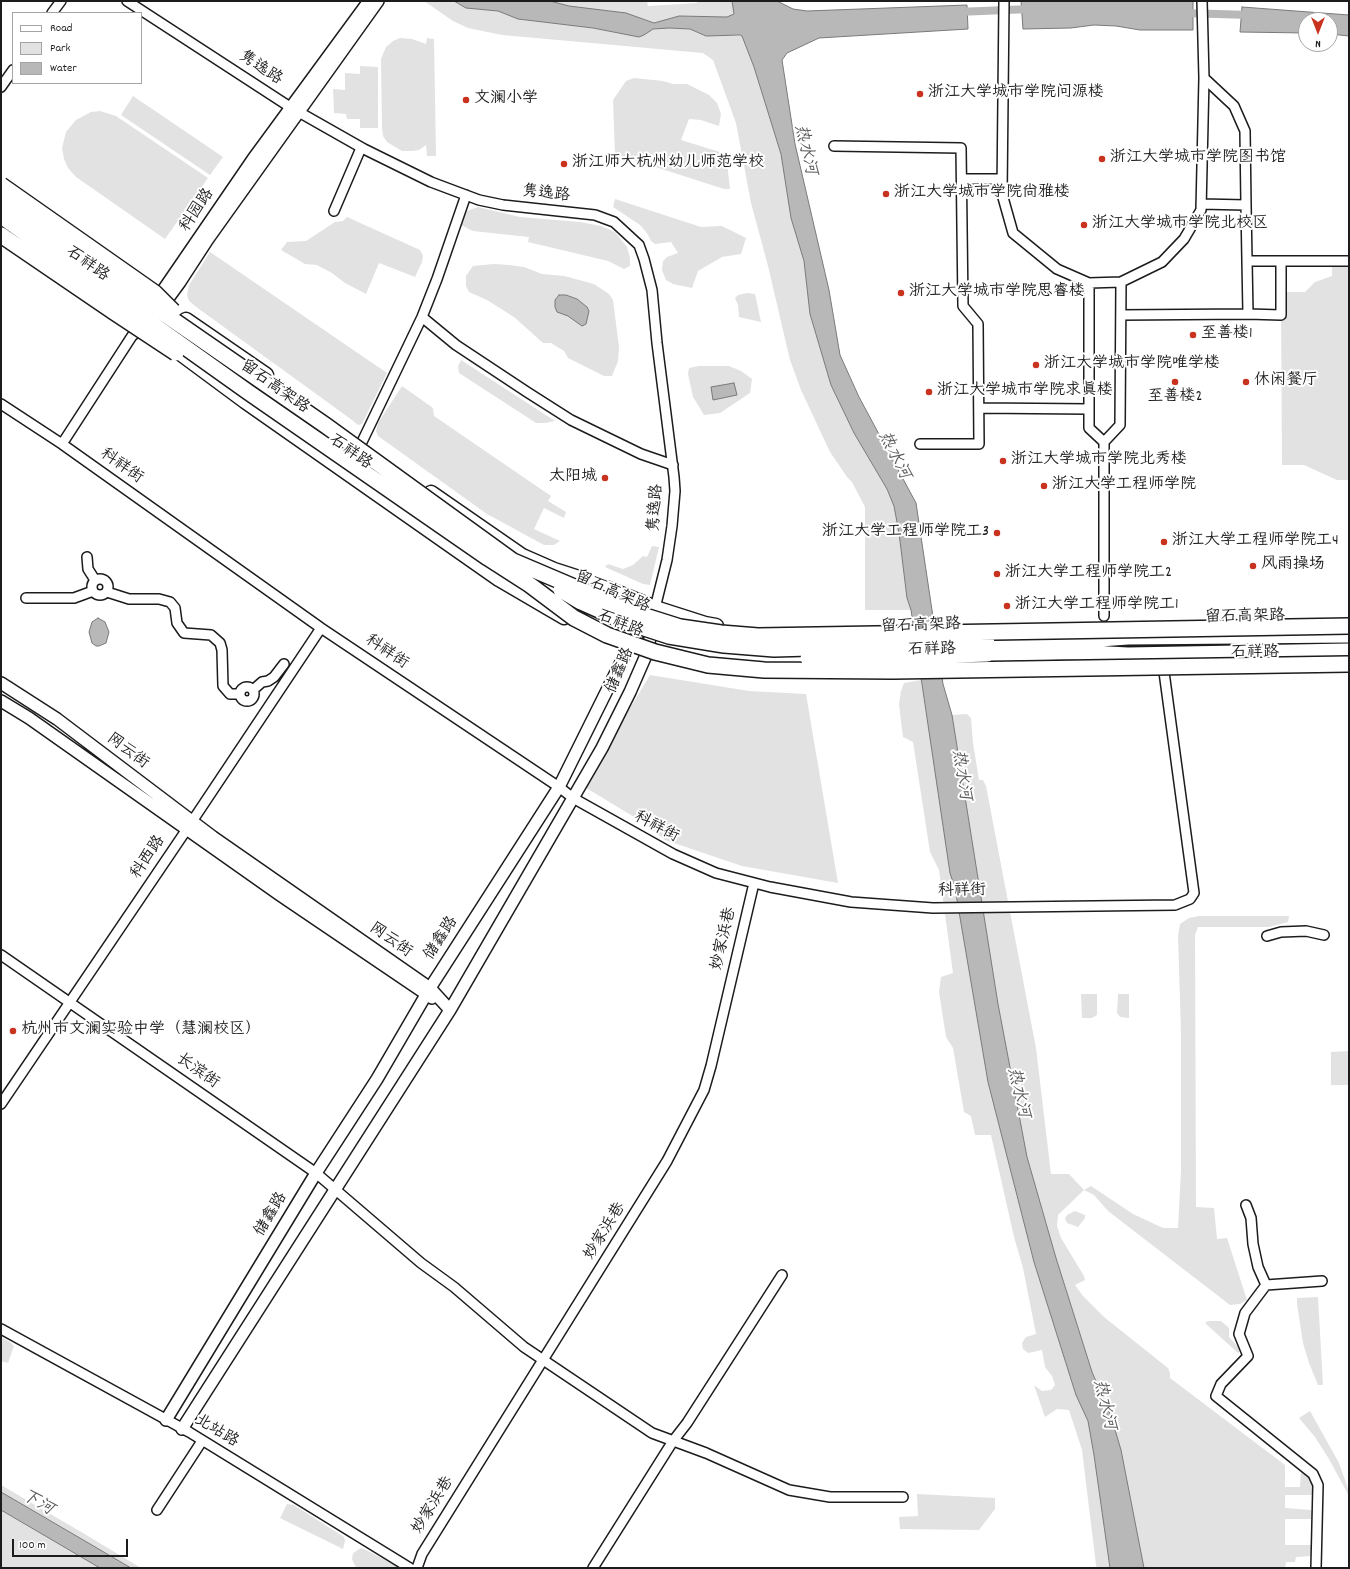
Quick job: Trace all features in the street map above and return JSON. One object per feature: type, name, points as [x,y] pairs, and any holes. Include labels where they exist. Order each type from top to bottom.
[{"type":"highway","points":[[1,185],[155,294],[197,336]]},
{"type":"highway","name":"留石高架路","points":[[1,201],[325,425],[513,561],[581,602],[626,622],[669,636],[724,645],[774,649],[987,649],[1128,655],[1349,651]]},
{"type":"highway","name":"留石高架路","points":[[1,216],[248,392],[481,553],[530,585],[574,618],[607,635],[655,652],[708,665],[764,670],[893,672],[1349,664]]},
{"type":"highway","points":[[1,234],[114,312],[264,411],[479,560],[574,618]]},
{"type":"highway","name":"留石高架路","points":[[513,561],[642,615],[680,627],[758,636],[1349,626]]},
{"type":"highway","name":"留石高架路","points":[[530,585],[582,614],[626,632],[667,646],[703,652],[752,657],[861,658],[1128,637],[1349,635]]},
{"type":"highway","points":[[1128,637],[1176,632],[1214,631],[1243,621]]},
{"type":"highway","points":[[1287,621],[1349,626]]},
{"type":"highway","points":[[1128,655],[1251,671]]},
{"type":"highway","points":[[1309,671],[1349,660]]},
{"type":"main road","name":"石祥路","points":[[1,193],[221,344],[522,556],[554,570],[588,581],[655,608],[705,624],[809,637],[1066,632],[1124,623],[1349,620]]},
{"type":"main road","name":"石祥路","points":[[1,224],[144,326],[245,401],[499,579],[603,639],[628,648],[704,668],[762,674],[902,668],[1077,664],[1125,672],[1349,670]]},
{"type":"street","points":[[53,12],[61,1]]},
{"type":"street","name":"隽逸路","points":[[127,1],[294,109],[361,148],[431,182],[478,200],[504,206],[595,215],[614,222],[639,245],[652,290],[657,343],[673,465],[674,491],[672,526],[667,560],[655,608]]},
{"type":"street","name":"科园路","points":[[62,444],[132,336],[144,326],[208,239],[294,109],[359,13],[369,1]]},
{"type":"street","name":"科园路","points":[[294,109],[378,1]]},
{"type":"street","points":[[1004,1],[1002,194],[1013,233],[1057,270],[1089,283],[1121,282],[1162,262],[1180,244],[1201,210],[1204,78],[1202,1]]},
{"type":"street","points":[[1,87],[12,71]]},
{"type":"street","points":[[1204,78],[1234,106],[1246,131],[1248,314]]},
{"type":"street","points":[[834,146],[961,148],[963,306],[978,324],[979,444],[920,444]]},
{"type":"street","points":[[334,211],[361,148]]},
{"type":"street","points":[[962,179],[1002,179]]},
{"type":"street","points":[[361,444],[422,317],[437,280],[466,195]]},
{"type":"street","points":[[1201,204],[1246,205]]},
{"type":"street","points":[[1247,261],[1349,261]]},
{"type":"street","points":[[1121,315],[1281,315],[1281,261]]},
{"type":"street","points":[[1104,616],[1104,442],[1120,425],[1121,282]]},
{"type":"street","points":[[1089,283],[1089,428],[1104,442]]},
{"type":"street","points":[[422,317],[456,344],[571,420],[641,454],[673,465]]},
{"type":"street","name":"科祥街","points":[[1,404],[62,444],[321,628],[559,787],[573,798],[672,854],[716,872],[770,887],[851,902],[933,908],[1175,904],[1190,899],[1194,893],[1164,672]]},
{"type":"street","points":[[979,408],[1089,409]]},
{"type":"street","points":[[88,557],[88,569],[95,580]]},
{"type":"street","points":[[95,580],[103,579],[107,581],[107,592]]},
{"type":"street","points":[[93,591],[92,588],[95,580]]},
{"type":"street","points":[[26,598],[74,598],[93,591],[101,595],[107,592],[129,599],[160,599],[170,602],[175,608],[177,623],[184,633],[211,635],[220,643],[222,650],[223,686],[230,694],[240,694],[242,698],[249,700],[254,695],[253,690],[262,682],[268,681],[274,677],[284,664]]},
{"type":"street","name":"储鑫路","points":[[166,1420],[316,1173],[377,1079],[428,991],[559,787],[628,648],[655,608]]},
{"type":"street","name":"储鑫路","points":[[182,1429],[450,1010],[573,798],[605,741],[630,692],[647,653],[655,608]]},
{"type":"street","name":"科西路","points":[[1,1104],[321,628]]},
{"type":"street","name":"网云街","points":[[1,683],[57,719],[190,825]]},
{"type":"street","name":"网云街","points":[[1,700],[190,825],[428,991],[450,1010]]},
{"type":"street","name":"妙家浜巷","points":[[417,1568],[422,1554],[667,1161],[704,1090],[754,883]]},
{"type":"street","points":[[1267,936],[1281,932],[1306,931],[1324,935]]},
{"type":"street","name":"长滨街","points":[[1,955],[316,1173],[421,1263],[454,1287],[524,1347],[652,1433],[706,1453],[789,1490],[830,1498],[903,1498]]},
{"type":"street","points":[[1246,1205],[1252,1218],[1258,1267],[1266,1285]]},
{"type":"street","points":[[593,1568],[673,1441],[687,1423],[782,1275]]},
{"type":"street","points":[[1316,1568],[1318,1485],[1314,1474],[1216,1396],[1221,1384],[1248,1356],[1239,1334],[1245,1313],[1266,1285],[1322,1281]]},
{"type":"street","name":"北站路","points":[[1,1329],[182,1429],[410,1568]]},
{"type":"street","points":[[157,1510],[202,1441]]},
{"type":"green space","points":[[424,1],[454,1],[466,8],[498,11],[518,19],[593,28],[639,37],[653,29],[669,28],[690,29],[706,36],[742,36],[754,67],[781,154],[791,218],[804,261],[810,314],[831,385],[854,433],[887,489],[894,506],[907,598],[911,610],[865,610],[865,507],[852,482],[830,452],[801,390],[790,360],[768,266],[751,203],[736,123],[713,60],[703,53],[502,35],[468,28],[453,21]]},
{"type":"green space","points":[[550,1],[647,1],[648,6],[697,3],[697,1],[732,1],[734,12],[732,15],[727,17],[679,16],[654,23],[640,18],[569,6]]},
{"type":"green space","points":[[400,38],[412,39],[426,44],[427,38],[434,39],[436,156],[427,156],[426,145],[419,150],[402,151],[387,142],[383,136],[381,59],[386,47],[393,41]]},
{"type":"green space","points":[[360,66],[378,67],[378,128],[360,128],[360,119],[347,119],[346,114],[334,113],[333,89],[345,90],[345,73],[360,74]]},
{"type":"green space","points":[[634,78],[663,81],[673,84],[687,84],[709,95],[717,103],[721,114],[719,126],[701,120],[689,119],[681,140],[726,154],[730,189],[724,189],[615,154],[613,100],[626,81]]},
{"type":"green space","points":[[133,96],[223,157],[210,175],[121,115]]},
{"type":"green space","points":[[100,111],[116,116],[208,178],[165,239],[76,177],[68,168],[64,159],[62,148],[66,132],[76,120],[91,112]]},
{"type":"green space","points":[[615,199],[701,227],[722,226],[746,238],[741,254],[722,257],[698,271],[692,288],[673,284],[666,280],[662,270],[663,261],[667,257],[678,253],[671,242],[655,244],[651,241],[647,233],[640,225],[613,207]]},
{"type":"green space","points":[[478,207],[520,217],[580,222],[601,226],[615,232],[627,247],[630,258],[630,266],[624,269],[608,261],[528,242],[529,237],[473,231],[461,225],[467,211]]},
{"type":"green space","points":[[347,217],[420,250],[423,256],[422,262],[415,277],[379,263],[366,294],[345,283],[332,273],[317,265],[305,264],[281,250],[287,242],[306,241],[335,222],[343,221]]},
{"type":"green space","points":[[210,252],[387,373],[362,424],[358,425],[189,301],[187,295],[189,285]]},
{"type":"green space","points":[[494,264],[524,267],[542,274],[564,276],[594,284],[609,294],[613,300],[619,347],[618,361],[612,376],[604,376],[568,358],[564,351],[551,343],[543,343],[514,317],[487,300],[469,292],[466,286],[466,276],[473,266]]},
{"type":"green space","points":[[1332,265],[1349,265],[1349,480],[1337,480],[1304,465],[1282,465],[1281,299],[1287,292],[1305,292],[1315,282],[1332,276]]},
{"type":"green space","points":[[747,293],[755,294],[761,322],[739,317],[738,305],[735,298],[738,295]]},
{"type":"green space","points":[[461,360],[555,421],[536,423],[459,373],[458,366]]},
{"type":"green space","points":[[699,366],[729,366],[741,371],[752,379],[750,393],[720,413],[704,415],[693,397],[688,374],[689,368]]},
{"type":"green space","points":[[402,386],[433,408],[434,416],[551,496],[548,501],[566,512],[564,518],[544,508],[534,529],[560,541],[554,545],[544,545],[487,514],[378,436],[376,431],[378,423]]},
{"type":"green space","points":[[652,546],[659,547],[650,585],[643,584],[605,567],[608,564],[623,569],[633,565],[643,556],[647,557]]},
{"type":"green space","points":[[650,675],[749,691],[806,694],[838,883],[742,866],[665,840],[644,823],[583,786]]},
{"type":"green space","points":[[921,680],[952,881],[955,888],[988,1082],[1034,1262],[1076,1395],[1088,1421],[1110,1568],[1097,1568],[1096,1565],[1082,1450],[1069,1410],[1057,1409],[1045,1417],[1034,1385],[1042,1391],[1051,1390],[1055,1385],[1052,1376],[1045,1367],[1042,1350],[1028,1353],[1023,1349],[1022,1343],[1026,1337],[1036,1334],[1023,1268],[1014,1237],[991,1135],[975,1135],[971,1116],[964,1112],[953,1048],[946,1037],[939,992],[941,977],[953,973],[939,870],[930,852],[913,742],[903,737],[899,704],[904,683]]},
{"type":"green space","points":[[967,714],[971,718],[973,743],[979,780],[983,780],[986,786],[1036,1048],[1051,1174],[1069,1174],[1084,1190],[1058,1215],[1057,1226],[1061,1238],[1085,1280],[1075,1285],[1083,1296],[1104,1317],[1168,1368],[1170,1378],[1285,1465],[1285,1487],[1300,1487],[1301,1472],[1309,1478],[1313,1489],[1313,1495],[1285,1495],[1285,1508],[1311,1510],[1313,1513],[1313,1553],[1311,1556],[1296,1557],[1295,1562],[1286,1562],[1285,1568],[1144,1568],[1121,1450],[1111,1416],[1092,1372],[1056,1258],[1027,1157],[998,1004],[952,715]],"holes":[[[1285,1519],[1311,1519],[1311,1545],[1285,1545]]]},
{"type":"green space","points":[[1199,916],[1289,916],[1288,922],[1269,927],[1198,927],[1195,935],[1196,1207],[1214,1208],[1217,1239],[1227,1238],[1247,1300],[1240,1304],[1230,1305],[1108,1211],[1094,1195],[1084,1190],[1091,1186],[1133,1214],[1163,1228],[1178,1228],[1181,1171],[1181,1033],[1178,936],[1180,924],[1189,918]]},
{"type":"green space","points":[[1081,994],[1097,994],[1097,1015],[1092,1018],[1082,1018]]},
{"type":"green space","points":[[1118,994],[1129,994],[1129,1018],[1120,1017],[1117,1013]]},
{"type":"green space","points":[[1349,1051],[1349,1085],[1331,1085],[1331,1052]]},
{"type":"green space","points":[[1075,1211],[1085,1215],[1085,1218],[1078,1227],[1067,1223],[1065,1219],[1067,1215]]},
{"type":"green space","points":[[1318,1297],[1323,1385],[1318,1385],[1309,1363],[1303,1343],[1297,1304],[1297,1298]]},
{"type":"green space","points":[[1208,1321],[1221,1321],[1229,1328],[1229,1337],[1241,1350],[1238,1353],[1205,1323]]},
{"type":"green space","points":[[1,1337],[14,1346],[8,1363],[1,1361]]},
{"type":"green space","points":[[1310,1411],[1339,1463],[1349,1491],[1349,1496],[1315,1437],[1299,1418]]},
{"type":"green space","points":[[1,1485],[141,1568],[131,1568],[1,1492]]},
{"type":"green space","points":[[917,1494],[995,1498],[995,1509],[979,1530],[900,1529],[899,1517],[918,1516]]},
{"type":"green space","points":[[287,1504],[294,1505],[344,1537],[345,1541],[343,1549],[280,1518]]},
{"type":"green space","points":[[1,1510],[65,1547],[100,1568],[1,1567]]},
{"type":"green space","points":[[361,1548],[400,1568],[358,1568],[355,1566],[352,1559],[353,1553]]},
{"type":"water","name":"热水河","points":[[454,1],[550,1],[569,6],[626,13],[654,23],[679,16],[727,17],[734,14],[732,1],[777,1],[793,9],[807,11],[967,5],[968,29],[819,38],[787,53],[782,60],[795,144],[829,290],[840,355],[859,397],[916,503],[943,684],[952,715],[998,1004],[1027,1157],[1056,1258],[1092,1372],[1111,1416],[1121,1450],[1144,1568],[1110,1568],[1088,1421],[1076,1395],[1034,1262],[988,1082],[955,888],[950,873],[894,506],[887,489],[854,433],[831,385],[810,314],[804,261],[791,218],[781,154],[754,67],[742,36],[706,36],[690,29],[669,28],[653,29],[639,37],[593,28],[518,19],[498,11],[466,8]]},
{"type":"water","points":[[1021,1],[1193,1],[1193,30],[1140,30],[1116,26],[1094,25],[1071,28],[1023,29]]},
{"type":"water","points":[[1242,7],[1309,12],[1298,12],[1298,33],[1240,32]]},
{"type":"water","points":[[1338,14],[1349,15],[1349,36],[1338,35]]},
{"type":"water","points":[[559,295],[566,295],[577,299],[587,307],[589,311],[586,324],[582,326],[568,316],[557,312],[555,300]]},
{"type":"water","points":[[734,383],[737,395],[713,400],[711,387]]},
{"type":"water","points":[[98,618],[105,622],[109,632],[106,643],[96,646],[92,643],[89,632],[92,622]]},
{"type":"water","points":[[1,1492],[131,1568],[100,1568],[1,1510]]},
{"type":"waterway","points":[[957,12],[1031,9]]},
{"type":"waterway","points":[[1183,13],[1251,15]]},
{"type":"place","name":"浙江大学城市学院问源楼","points":[[920,94]]},
{"type":"place","name":"文澜小学","points":[[466,100]]},
{"type":"place","name":"浙江大学城市学院图书馆","points":[[1102,159]]},
{"type":"place","name":"浙江师大杭州幼儿师范学校","points":[[564,164]]},
{"type":"place","name":"浙江大学城市学院尚雅楼","points":[[886,194]]},
{"type":"place","name":"浙江大学城市学院北校区","points":[[1084,225]]},
{"type":"place","name":"浙江大学城市学院思睿楼","points":[[901,293]]},
{"type":"place","name":"至善楼1","points":[[1193,335]]},
{"type":"place","name":"浙江大学城市学院唯学楼","points":[[1036,365]]},
{"type":"place","name":"至善楼2","points":[[1175,382]]},
{"type":"place","name":"休闲餐厅","points":[[1246,382]]},
{"type":"place","name":"浙江大学城市学院求真楼","points":[[929,392]]},
{"type":"place","name":"浙江大学城市学院北秀楼","points":[[1003,461]]},
{"type":"place","name":"太阳城","points":[[605,478]]},
{"type":"place","name":"浙江大学工程师学院","points":[[1044,486]]},
{"type":"place","name":"浙江大学工程师学院工3","points":[[997,533]]},
{"type":"place","name":"浙江大学工程师学院工4","points":[[1164,542]]},
{"type":"place","name":"风雨操场","points":[[1253,566]]},
{"type":"place","name":"浙江大学工程师学院工2","points":[[997,574]]},
{"type":"place","name":"浙江大学工程师学院工1","points":[[1007,606]]},
{"type":"place","name":"杭州市文澜实验中学（慧澜校区）","points":[[13,1031]]},
{"type":"water label","name":"下河","points":[[37,1504]]}]
